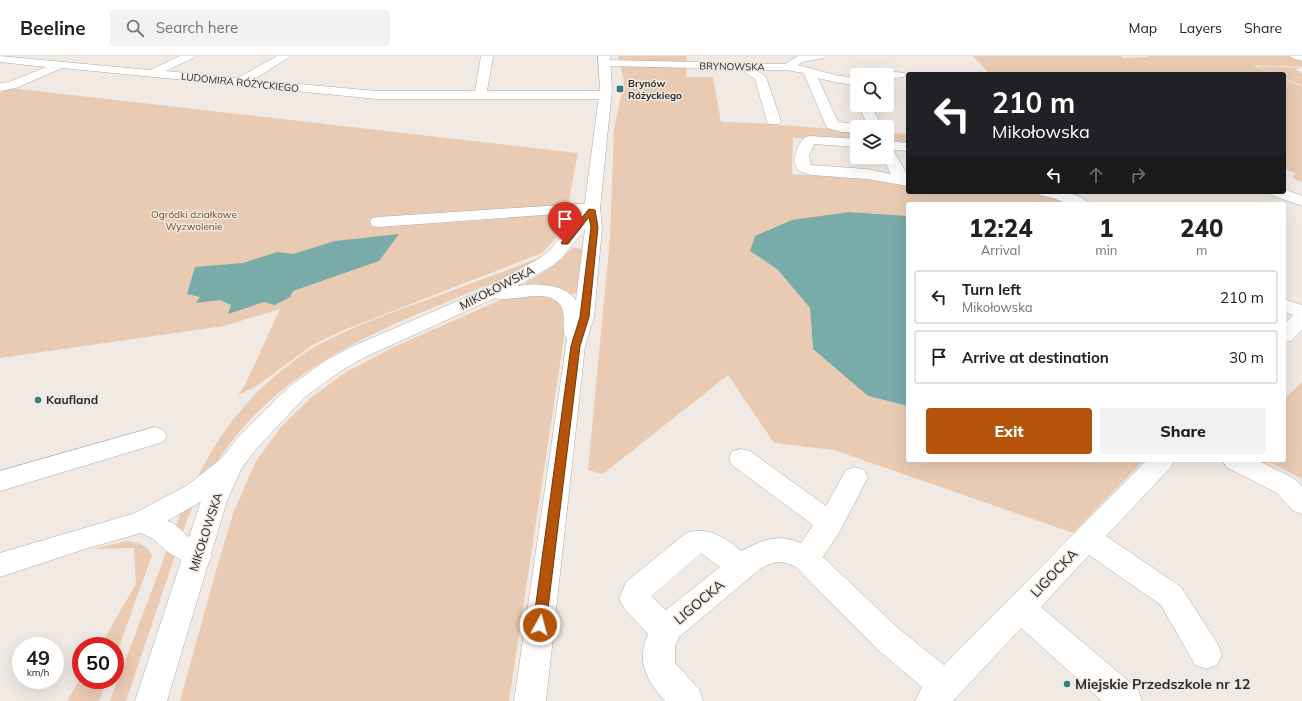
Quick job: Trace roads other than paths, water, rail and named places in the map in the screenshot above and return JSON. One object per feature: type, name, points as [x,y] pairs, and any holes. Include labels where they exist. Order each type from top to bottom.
[{"type":"main road","points":[[152,73],[189,56]]},
{"type":"main road","points":[[240,82],[285,56]]},
{"type":"main road","points":[[480,96],[487,56]]},
{"type":"main road","points":[[1296,56],[1302,58]]},
{"type":"main road","name":"LUDOMIRA RÓŻYCKIEGO","points":[[0,59],[377,95],[606,95]]},
{"type":"main road","name":"BRYNOWSKA","points":[[592,209],[606,95],[607,80],[604,60],[721,61],[746,66],[788,66],[850,80]]},
{"type":"main road","points":[[788,66],[823,61]]},
{"type":"main road","points":[[0,87],[12,84],[61,64]]},
{"type":"main road","points":[[746,66],[751,72],[760,77],[774,121]]},
{"type":"main road","points":[[809,71],[832,125],[842,128],[850,128]]},
{"type":"main road","points":[[894,76],[900,76]]},
{"type":"main road","points":[[894,146],[906,147]]},
{"type":"main road","points":[[894,163],[905,181]]},
{"type":"main road","points":[[870,164],[905,181]]},
{"type":"main road","points":[[1056,194],[1077,202]]},
{"type":"main road","points":[[1283,194],[1302,201]]},
{"type":"main road","points":[[378,222],[592,209],[594,227],[585,310],[575,346],[530,701]]},
{"type":"main road","name":"MIKOŁOWSKA","points":[[151,701],[198,556],[214,501],[231,465],[248,442],[298,391],[333,366],[382,341],[486,296],[546,262],[556,254],[592,209]]},
{"type":"main road","points":[[486,296],[529,290],[542,290],[556,294],[566,300],[572,308],[575,346]]},
{"type":"main road","points":[[1286,306],[1302,312]]},
{"type":"main road","points":[[1286,334],[1302,318]]},
{"type":"main road","points":[[0,482],[155,436]]},
{"type":"main road","points":[[741,458],[830,523]]},
{"type":"main road","name":"LIGOCKA","points":[[687,701],[668,681],[659,668],[659,645],[668,627],[750,560],[769,550],[790,551],[806,559],[888,639],[938,693],[1160,462]]},
{"type":"main road","points":[[1238,462],[1286,486],[1302,504]]},
{"type":"main road","points":[[0,565],[88,537],[142,522],[195,493],[231,465]]},
{"type":"main road","points":[[806,559],[830,523],[855,477]]},
{"type":"main road","points":[[142,522],[163,531],[179,546],[198,556]]},
{"type":"main road","points":[[1087,538],[1172,596],[1206,654]]},
{"type":"main road","points":[[666,631],[634,599],[636,591],[696,541],[704,541],[716,547],[740,568]]},
{"type":"main road","points":[[1021,608],[1126,701]]},
{"type":"water","points":[[849,212],[906,216],[906,406],[868,396],[813,349],[810,308],[777,269],[750,251],[755,236],[792,220]]},
{"type":"water","points":[[399,234],[379,261],[293,291],[290,297],[275,305],[264,302],[228,314],[231,305],[220,300],[196,303],[200,297],[187,294],[195,267],[243,263],[277,252],[293,254],[335,241]]},
{"type":"place","name":"Brynów Różyckiego","points":[[620,89]]},
{"type":"place","name":"Kaufland","points":[[38,400]]},
{"type":"place","name":"Miejskie Przedszkole nr 12","points":[[1067,684]]},
{"type":"park label","name":"Ogródki działkowe Wyzwolenie","points":[[194,220]]}]
